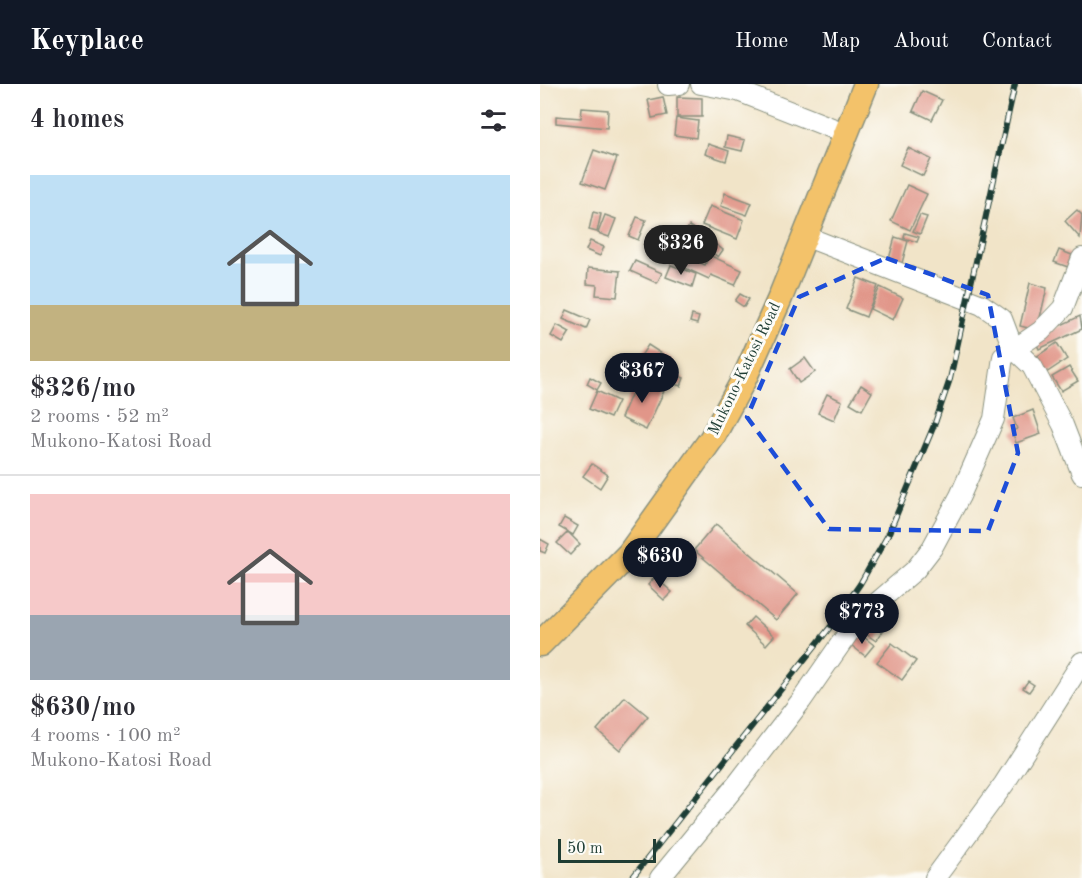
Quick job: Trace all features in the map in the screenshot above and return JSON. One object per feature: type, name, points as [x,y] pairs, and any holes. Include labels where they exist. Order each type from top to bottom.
[{"type":"main road","name":"Mukono-Katosi Road","points":[[540,644],[629,554],[712,438],[744,379],[807,237],[866,84]]},
{"type":"street","points":[[701,84],[738,91],[847,134]]},
{"type":"street","points":[[807,237],[982,305],[1002,319],[1014,348],[1032,366],[1063,425],[1082,474]]},
{"type":"street","points":[[660,878],[738,783],[801,701],[858,619],[915,570],[932,548],[960,496],[994,418],[1003,357],[1041,330],[1063,308],[1082,258]]},
{"type":"street","points":[[935,878],[1005,784],[1082,662]]},
{"type":"highlighted area","points":[[886,258],[988,295],[1018,453],[988,531],[829,529],[747,417],[799,297]]},
{"type":"building","points":[[922,91],[942,100],[932,120],[913,111]]},
{"type":"building","points":[[663,97],[667,115],[652,118],[648,100]]},
{"type":"building","points":[[677,97],[702,98],[702,117],[677,117]]},
{"type":"building","points":[[582,108],[608,110],[607,128],[556,123],[556,116],[581,118]]},
{"type":"building","points":[[676,118],[698,121],[696,138],[674,135]]},
{"type":"building","points":[[727,136],[745,140],[742,151],[725,147]]},
{"type":"building","points":[[708,144],[729,151],[726,161],[705,154]]},
{"type":"building","points":[[908,148],[931,159],[923,176],[900,165]]},
{"type":"building","points":[[594,150],[617,158],[605,190],[582,182]]},
{"type":"building","points":[[907,185],[927,194],[910,230],[891,221]]},
{"type":"building","points":[[725,193],[752,203],[747,215],[721,206]]},
{"type":"building","points":[[710,206],[744,220],[737,239],[702,225]]},
{"type":"building","points":[[1077,210],[1082,215],[1080,238],[1065,221]]},
{"type":"building","points":[[593,212],[601,214],[597,232],[589,230]]},
{"type":"building","points":[[605,215],[616,219],[609,237],[598,233]]},
{"type":"building","points":[[920,215],[927,217],[920,234],[913,231]]},
{"type":"building","points":[[637,217],[646,220],[638,240],[629,236]]},
{"type":"building","points":[[689,226],[699,232],[691,244],[682,238]]},
{"type":"building","points":[[657,228],[676,235],[666,263],[647,256]]},
{"type":"building","points":[[905,233],[919,237],[917,242],[904,238]]},
{"type":"building","points":[[895,237],[908,241],[902,263],[889,259]]},
{"type":"building","points":[[590,241],[604,247],[600,256],[586,250]]},
{"type":"building","points":[[714,243],[723,250],[718,257],[709,250]]},
{"type":"building","points":[[1059,250],[1072,255],[1068,267],[1054,262]]},
{"type":"building","points":[[679,253],[705,265],[709,255],[742,270],[735,285],[711,275],[709,279],[674,263]]},
{"type":"building","points":[[635,261],[662,273],[657,283],[630,271]]},
{"type":"building","points":[[671,265],[696,274],[692,287],[666,277]]},
{"type":"building","points":[[588,268],[620,271],[617,297],[596,295],[597,285],[587,284]]},
{"type":"building","points":[[858,278],[878,286],[866,317],[846,309]]},
{"type":"building","points":[[1030,283],[1047,288],[1037,330],[1020,326]]},
{"type":"building","points":[[880,287],[903,298],[893,320],[870,309]]},
{"type":"building","points":[[740,294],[749,299],[744,307],[735,301]]},
{"type":"building","points":[[567,310],[590,320],[586,329],[563,319]]},
{"type":"building","points":[[692,315],[699,317],[697,324],[690,322]]},
{"type":"building","points":[[1080,316],[1082,329],[1039,349],[1034,338]]},
{"type":"building","points":[[557,325],[570,332],[563,343],[551,336]]},
{"type":"building","points":[[1057,343],[1067,359],[1046,373],[1036,357]]},
{"type":"building","points":[[648,345],[673,361],[667,371],[651,361],[646,367],[637,362]]},
{"type":"building","points":[[805,358],[815,372],[799,383],[790,369]]},
{"type":"building","points":[[1069,367],[1078,381],[1061,391],[1052,377]]},
{"type":"building","points":[[678,376],[684,378],[681,386],[674,384]]},
{"type":"building","points":[[590,377],[601,383],[597,390],[587,384]]},
{"type":"building","points":[[638,379],[664,391],[646,430],[621,418]]},
{"type":"building","points":[[861,385],[872,392],[862,410],[850,403]]},
{"type":"building","points":[[597,391],[618,401],[610,418],[589,409]]},
{"type":"building","points":[[827,394],[842,401],[834,420],[818,413]]},
{"type":"building","points":[[1033,410],[1041,434],[1016,443],[1012,431],[1017,429],[1013,418]]},
{"type":"building","points":[[592,464],[608,475],[600,488],[583,476]]},
{"type":"building","points":[[564,518],[578,526],[573,535],[559,527]]},
{"type":"building","points":[[716,524],[798,594],[776,620],[694,550]]},
{"type":"building","points":[[568,532],[580,544],[570,555],[557,543]]},
{"type":"building","points":[[540,539],[549,544],[545,553],[540,551]]},
{"type":"building","points":[[655,577],[672,592],[664,600],[648,585]]},
{"type":"building","points":[[753,617],[774,636],[766,645],[745,626]]},
{"type":"building","points":[[875,621],[885,628],[876,641],[866,634]]},
{"type":"building","points":[[860,634],[874,645],[865,656],[851,645]]},
{"type":"building","points":[[892,643],[916,661],[902,680],[877,662]]},
{"type":"building","points":[[1028,681],[1034,685],[1029,692],[1023,688]]},
{"type":"building","points":[[625,697],[648,716],[620,750],[597,730]]},
{"type":"railway","points":[[632,878],[831,626],[860,584],[888,535],[935,423],[950,379],[1015,84]]}]
